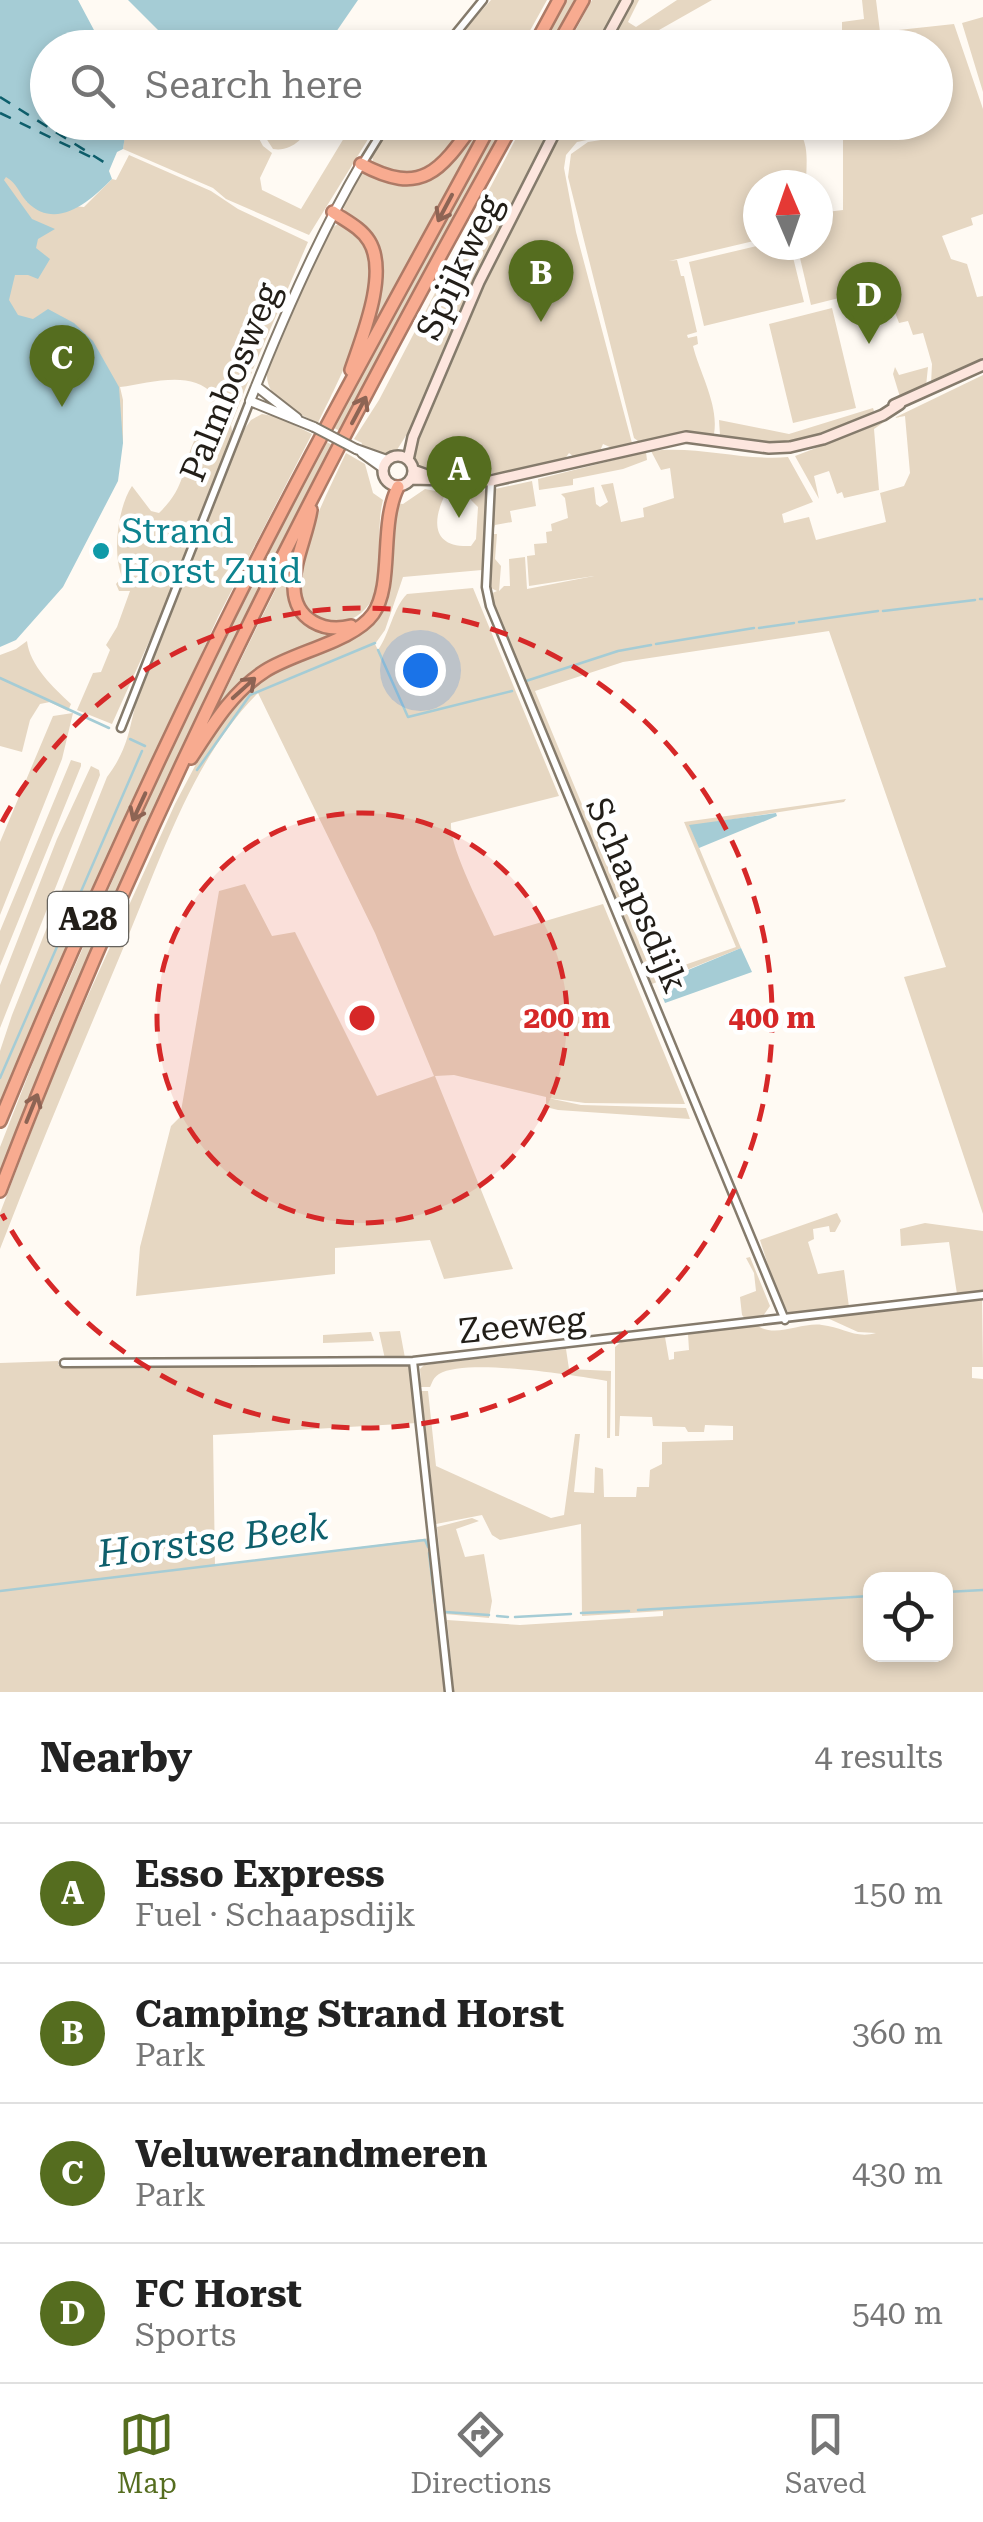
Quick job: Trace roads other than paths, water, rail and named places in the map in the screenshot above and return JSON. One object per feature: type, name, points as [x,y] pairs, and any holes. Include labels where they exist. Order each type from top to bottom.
[{"type":"highway","points":[[542,30],[559,0]]},
{"type":"highway","points":[[566,30],[583,0]]},
{"type":"highway","points":[[361,164],[394,180],[418,180],[448,159],[462,140]]},
{"type":"highway","name":"A28","points":[[0,1121],[36,1032],[208,656],[482,140]]},
{"type":"highway","name":"A28","points":[[0,1191],[65,1025],[166,795],[313,496],[504,140]]},
{"type":"highway","name":"A28","points":[[333,212],[361,230],[372,245],[376,264],[370,310],[347,390]]},
{"type":"highway","name":"A28","points":[[313,496],[294,588],[304,615],[315,624],[338,629],[361,619],[374,599],[393,485]]},
{"type":"highway","name":"A28","points":[[166,795],[216,718],[252,680],[280,662],[349,632],[369,619],[380,604],[393,485]]},
{"type":"main road","points":[[611,30],[627,0]]},
{"type":"main road","name":"Spijkweg","points":[[408,466],[413,437],[479,282],[551,140]]},
{"type":"main road","points":[[393,485],[385,464],[408,466],[438,479],[491,480],[674,438],[710,437],[780,448],[811,443],[983,365]]},
{"type":"main road","points":[[393,485],[408,466]]},
{"type":"street","points":[[459,30],[483,0]]},
{"type":"street","name":"Palmbosweg","points":[[121,728],[256,386],[333,212],[376,140]]},
{"type":"street","points":[[256,386],[297,418]]},
{"type":"street","points":[[250,402],[297,418],[385,464]]},
{"type":"street","name":"Schaapsdijk","points":[[491,480],[486,586],[490,606],[785,1320]]},
{"type":"street","name":"Zeeweg","points":[[64,1363],[414,1361],[983,1296]]},
{"type":"street","points":[[414,1361],[450,1692]]},
{"type":"water","points":[[0,0],[78,0],[94,30],[30,30],[30,140],[124,140],[123,149],[117,152],[109,171],[112,179],[84,203],[62,213],[38,210],[6,177],[4,180],[32,219],[55,229],[38,239],[36,248],[50,259],[38,279],[15,275],[9,300],[18,315],[33,319],[48,309],[74,323],[93,341],[119,387],[123,443],[118,481],[63,587],[16,640],[0,647]]},
{"type":"water","points":[[128,0],[358,0],[337,30],[158,30]]},
{"type":"water","points":[[776,813],[777,816],[699,848],[689,825]]},
{"type":"water","points":[[741,948],[752,972],[665,1003],[657,983]]},
{"type":"waterway","points":[[883,611],[975,600]]},
{"type":"waterway","points":[[799,622],[878,611]]},
{"type":"waterway","points":[[759,628],[794,623]]},
{"type":"waterway","points":[[656,644],[754,628]]},
{"type":"waterway","points":[[197,770],[250,695],[375,643]]},
{"type":"waterway","points":[[526,681],[618,651],[651,645]]},
{"type":"waterway","points":[[378,650],[408,717],[512,691]]},
{"type":"waterway","points":[[0,678],[109,728]]},
{"type":"waterway","points":[[130,739],[145,746]]},
{"type":"waterway","points":[[0,1078],[142,751]]},
{"type":"waterway","name":"Horstse Beek","points":[[0,1591],[425,1540],[428,1547]]},
{"type":"waterway","name":"Horstse Beek","points":[[429,1553],[436,1611]]},
{"type":"waterway","name":"Horstse Beek","points":[[953,1592],[983,1590]]},
{"type":"waterway","name":"Horstse Beek","points":[[638,1610],[863,1596]]},
{"type":"waterway","name":"Horstse Beek","points":[[581,1613],[629,1611]]},
{"type":"waterway","name":"Horstse Beek","points":[[445,1612],[489,1615]]},
{"type":"waterway","name":"Horstse Beek","points":[[515,1617],[571,1614]]},
{"type":"waterway","name":"Horstse Beek","points":[[497,1616],[508,1617]]},
{"type":"place","name":"Camping Strand Horst","points":[[541,322]]},
{"type":"place","name":"FC Horst","points":[[869,344]]},
{"type":"place","name":"Veluwerandmeren","points":[[62,407]]},
{"type":"place","name":"Esso Express","points":[[459,518]]},
{"type":"place","name":"Strand Horst Zuid","points":[[101,551]]}]
